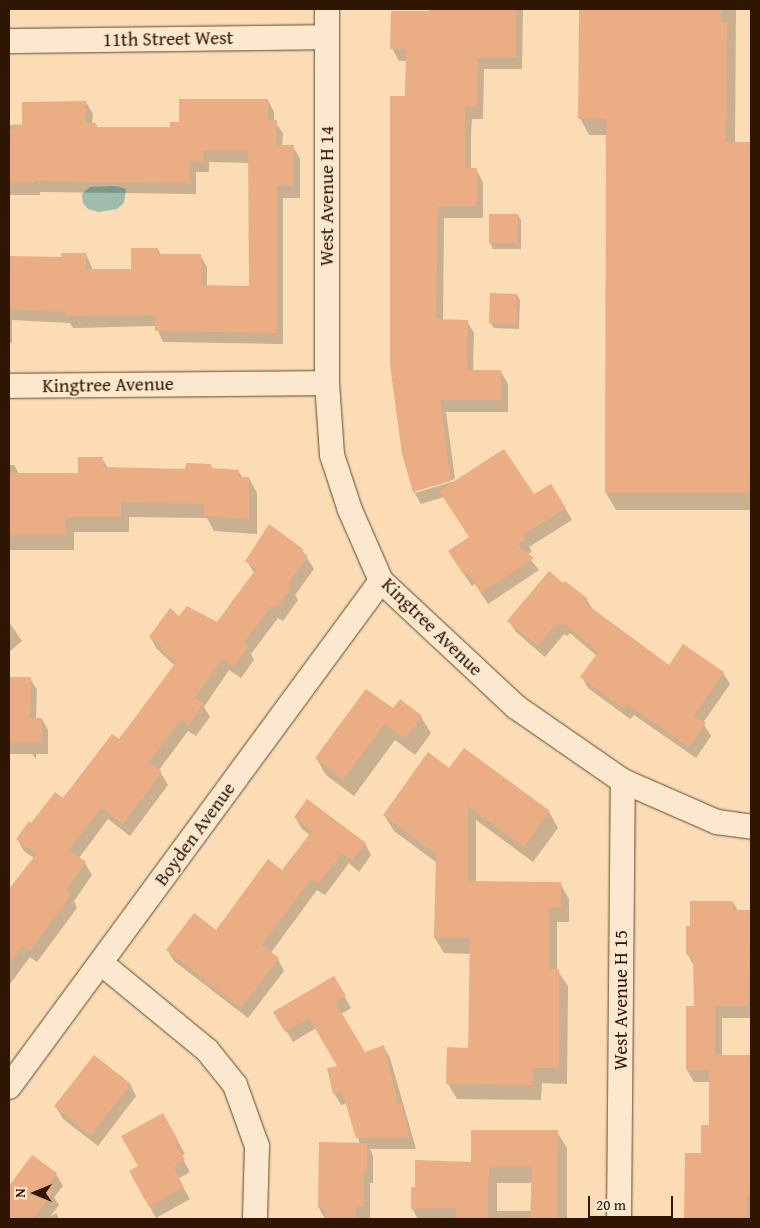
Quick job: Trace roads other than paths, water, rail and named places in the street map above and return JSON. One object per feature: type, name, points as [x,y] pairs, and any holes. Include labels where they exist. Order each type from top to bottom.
[{"type":"street","name":"West Avenue H 14","points":[[327,9],[327,383]]},
{"type":"street","name":"11th Street West","points":[[9,42],[326,37]]},
{"type":"street","name":"Kingtree Avenue","points":[[9,386],[327,383],[332,455],[350,510],[381,581],[516,707],[622,781],[716,822],[751,827]]},
{"type":"street","name":"Boyden Avenue","points":[[9,1087],[381,581]]},
{"type":"street","name":"West Avenue H 15","points":[[619,1219],[622,781]]},
{"type":"street","points":[[101,963],[207,1050],[235,1086],[256,1146],[255,1219]]}]
